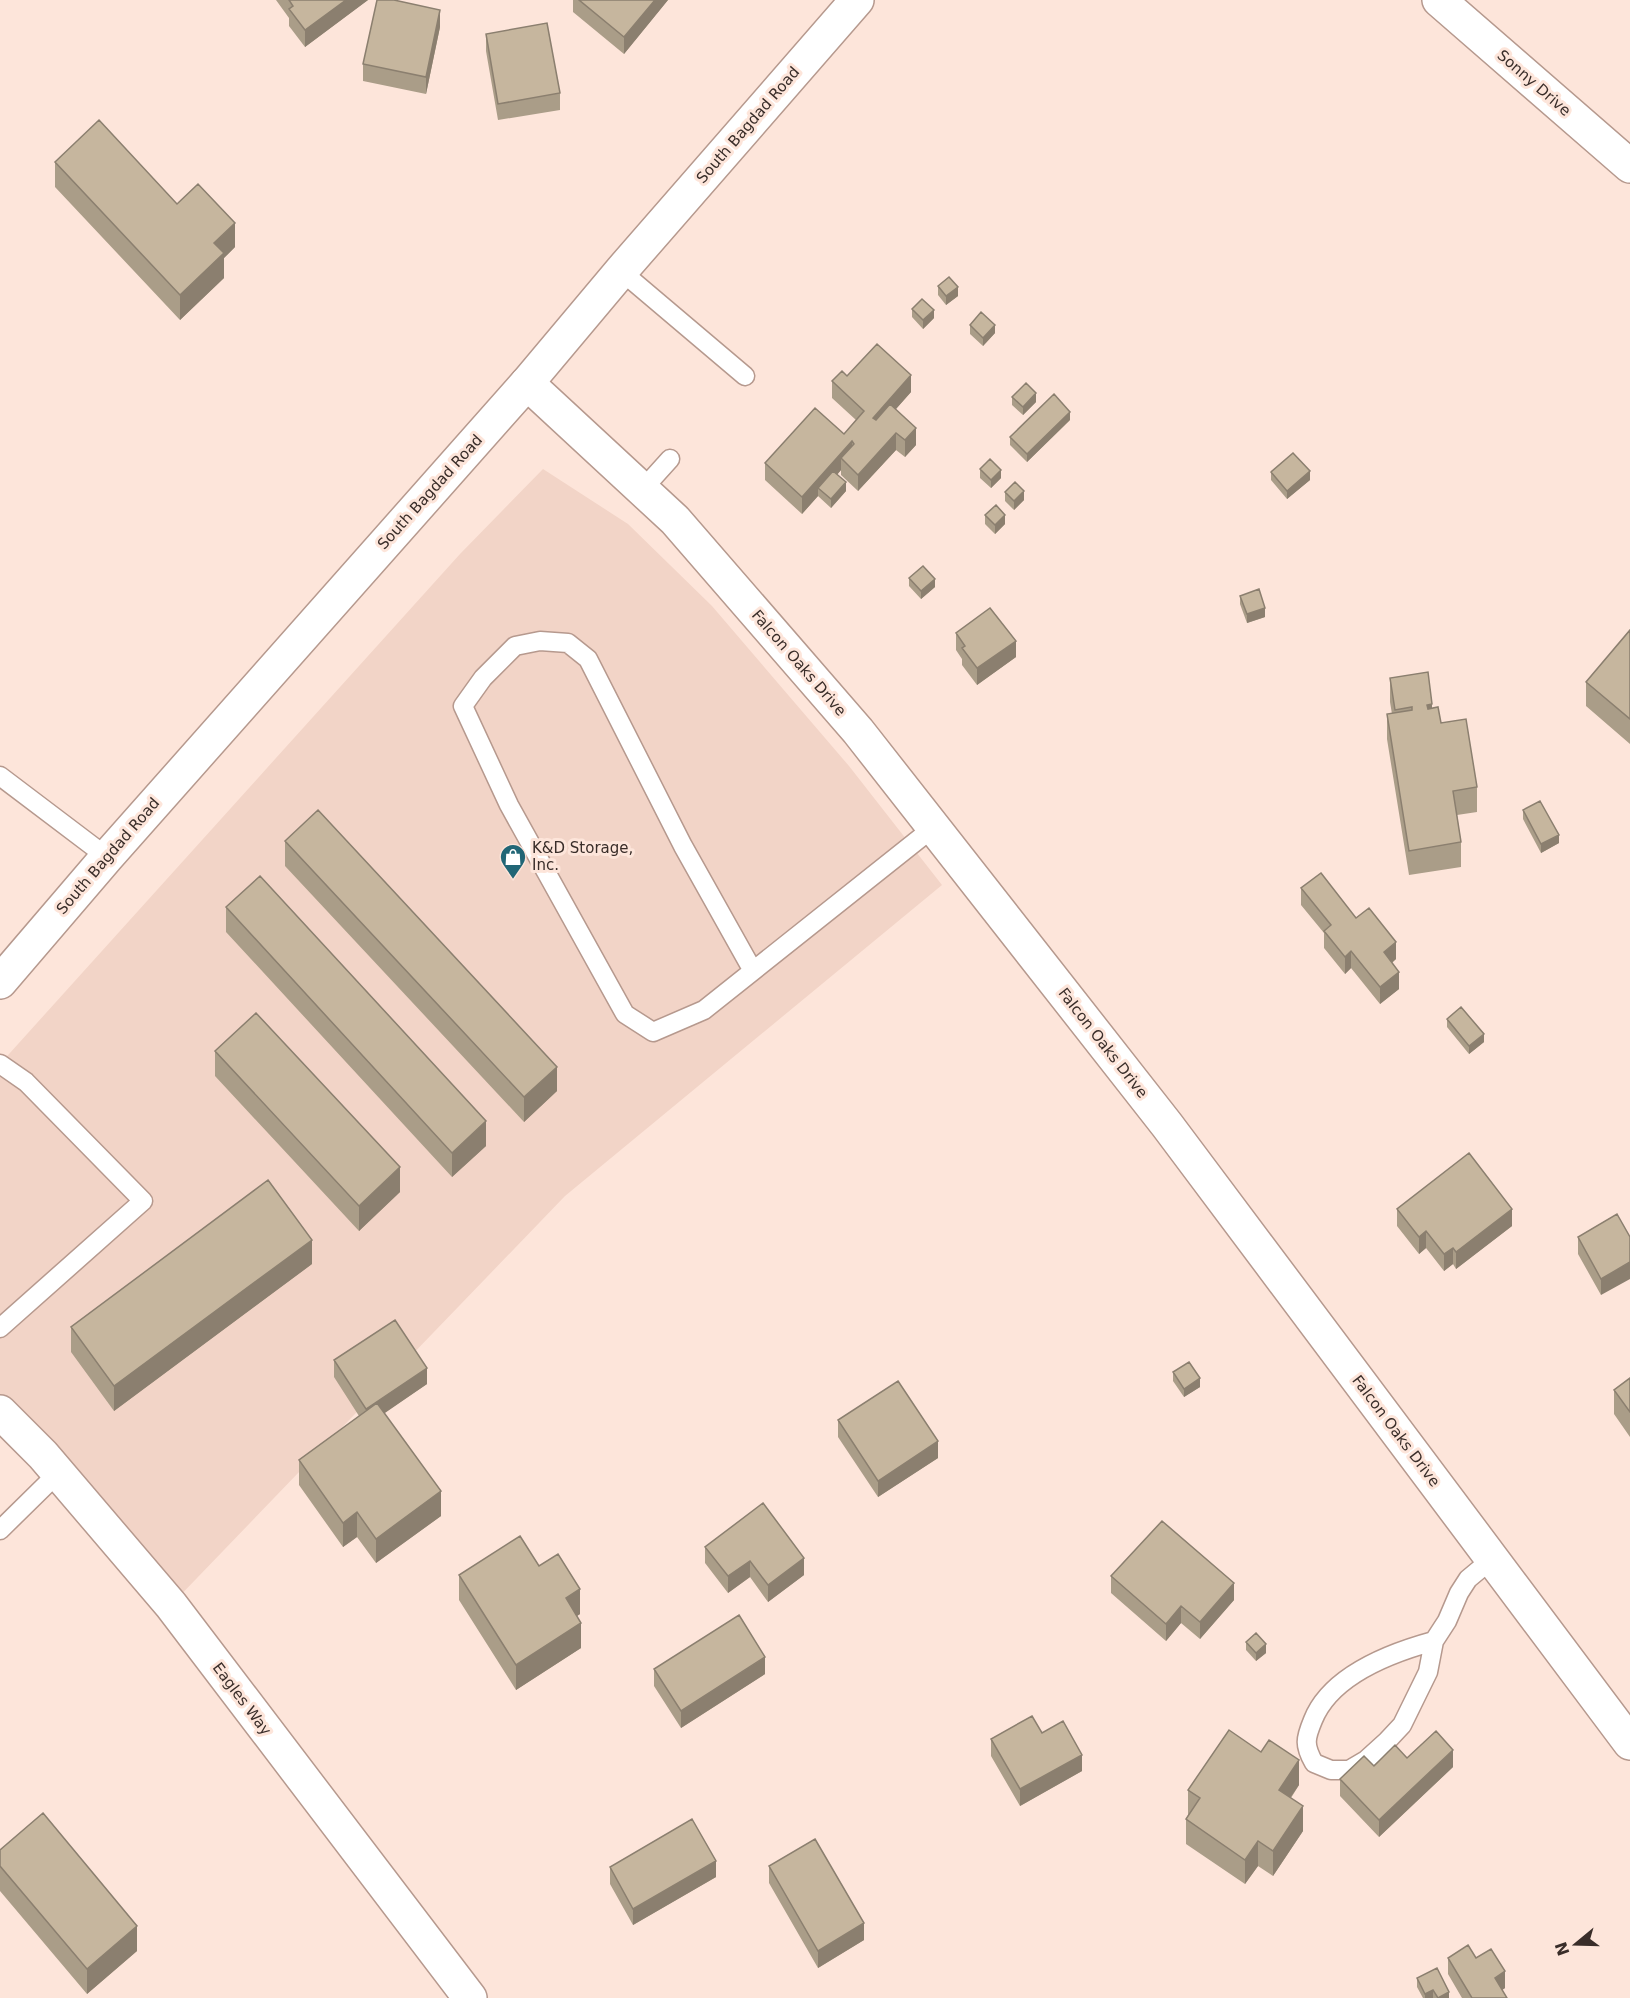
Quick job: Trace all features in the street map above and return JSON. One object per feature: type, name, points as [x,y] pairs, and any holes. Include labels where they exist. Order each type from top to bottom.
[{"type":"street","name":"South Bagdad Road","points":[[0,982],[107,857],[527,383],[621,271],[857,0]]},
{"type":"street","name":"Sonny Drive","points":[[1439,0],[1630,166]]},
{"type":"street","name":"Falcon Oaks Drive","points":[[527,383],[675,520],[858,730],[1167,1125],[1630,1743]]},
{"type":"street","name":"Eagles Way","points":[[0,1412],[43,1455],[171,1605],[470,1998]]},
{"type":"lane","points":[[621,271],[745,376]]},
{"type":"lane","points":[[642,490],[670,459]]},
{"type":"lane","points":[[753,971],[683,846],[588,659],[568,643],[540,641],[515,646],[483,678],[463,706],[509,805],[626,1014],[653,1032],[704,1010],[753,971],[934,826]]},
{"type":"lane","points":[[0,776],[107,857]]},
{"type":"lane","points":[[0,1064],[26,1082],[143,1201],[0,1328]]},
{"type":"lane","points":[[0,1530],[58,1473]]},
{"type":"lane","points":[[1434,1641],[1410,1647],[1382,1659],[1347,1678],[1332,1690],[1316,1710],[1306,1735],[1306,1749],[1314,1763],[1331,1770],[1349,1770],[1366,1760],[1402,1725],[1428,1672],[1434,1641],[1468,1579],[1492,1559]]},
{"type":"shaded area","points":[[543,469],[628,524],[712,606],[849,766],[942,885],[565,1196],[171,1605],[0,1413],[0,1064],[460,554]]},
{"type":"building","points":[[289,0],[346,0],[305,30],[289,9],[293,6]]},
{"type":"building","points":[[377,0],[394,0],[440,10],[426,77],[363,64]]},
{"type":"building","points":[[579,0],[655,0],[624,37]]},
{"type":"building","points":[[547,23],[560,93],[498,104],[486,34]]},
{"type":"building","points":[[99,120],[177,204],[198,184],[235,223],[214,243],[224,253],[180,295],[55,162]]},
{"type":"building","points":[[949,277],[958,287],[946,296],[938,286]]},
{"type":"building","points":[[922,299],[934,310],[923,320],[912,309]]},
{"type":"building","points":[[981,312],[995,325],[983,338],[970,325]]},
{"type":"building","points":[[877,344],[911,375],[873,418],[876,420],[890,404],[916,428],[905,440],[896,433],[858,475],[841,458],[854,444],[852,441],[802,497],[765,463],[815,408],[844,434],[864,411],[832,381],[842,371],[847,376]]},
{"type":"building","points":[[1026,383],[1036,393],[1023,407],[1012,397]]},
{"type":"building","points":[[1054,394],[1070,412],[1027,454],[1010,437]]},
{"type":"building","points":[[1293,453],[1310,471],[1287,491],[1271,472]]},
{"type":"building","points":[[990,459],[1001,470],[991,480],[980,469]]},
{"type":"building","points":[[833,471],[846,482],[831,499],[818,488]]},
{"type":"building","points":[[1015,482],[1024,491],[1014,501],[1005,492]]},
{"type":"building","points":[[996,505],[1005,515],[995,525],[985,515]]},
{"type":"building","points":[[923,566],[935,579],[921,591],[909,578]]},
{"type":"building","points":[[1259,589],[1265,608],[1247,614],[1240,596]]},
{"type":"building","points":[[990,608],[1016,641],[977,668],[962,648],[965,646],[956,633]]},
{"type":"building","points":[[1630,630],[1630,719],[1586,682]]},
{"type":"building","points":[[1428,672],[1432,704],[1427,705],[1428,709],[1438,707],[1441,723],[1466,719],[1477,787],[1453,791],[1461,842],[1409,851],[1387,714],[1412,710],[1412,707],[1395,710],[1390,678]]},
{"type":"building","points":[[1540,801],[1559,835],[1541,844],[1523,810]]},
{"type":"building","points":[[318,810],[557,1067],[524,1097],[285,841]]},
{"type":"building","points":[[1321,873],[1356,918],[1369,908],[1396,942],[1384,952],[1399,972],[1380,987],[1351,951],[1345,957],[1324,931],[1331,925],[1301,888]]},
{"type":"building","points":[[260,876],[486,1121],[452,1153],[226,907]]},
{"type":"building","points":[[1461,1007],[1484,1034],[1469,1046],[1447,1019]]},
{"type":"building","points":[[256,1013],[400,1167],[359,1206],[215,1051]]},
{"type":"building","points":[[1469,1153],[1512,1209],[1456,1252],[1453,1248],[1444,1254],[1426,1231],[1419,1237],[1397,1209]]},
{"type":"building","points":[[268,1180],[312,1240],[114,1386],[71,1327]]},
{"type":"building","points":[[1617,1214],[1630,1237],[1630,1262],[1601,1279],[1578,1237]]},
{"type":"building","points":[[395,1320],[427,1368],[366,1409],[334,1360]]},
{"type":"building","points":[[1189,1362],[1200,1378],[1184,1389],[1173,1372]]},
{"type":"building","points":[[1630,1378],[1630,1412],[1614,1390]]},
{"type":"building","points":[[898,1381],[938,1441],[878,1481],[838,1420]]},
{"type":"building","points":[[377,1403],[441,1491],[376,1539],[357,1512],[343,1523],[299,1460]]},
{"type":"building","points":[[763,1503],[804,1558],[768,1585],[750,1561],[728,1576],[705,1547]]},
{"type":"building","points":[[1162,1521],[1234,1583],[1200,1622],[1181,1606],[1166,1624],[1111,1576]]},
{"type":"building","points":[[520,1536],[539,1566],[558,1554],[580,1589],[566,1598],[581,1623],[516,1665],[459,1575]]},
{"type":"building","points":[[739,1615],[765,1657],[681,1711],[654,1669]]},
{"type":"building","points":[[1256,1633],[1266,1644],[1256,1653],[1246,1642]]},
{"type":"building","points":[[1032,1716],[1042,1733],[1063,1721],[1082,1755],[1020,1789],[991,1739]]},
{"type":"building","points":[[1229,1730],[1261,1752],[1269,1740],[1299,1760],[1279,1790],[1303,1806],[1273,1851],[1258,1841],[1245,1860],[1186,1819],[1200,1798],[1188,1790]]},
{"type":"building","points":[[1436,1731],[1453,1750],[1379,1820],[1340,1779],[1364,1756],[1374,1766],[1395,1745],[1407,1758]]},
{"type":"building","points":[[43,1813],[137,1926],[87,1969],[0,1866],[0,1850]]},
{"type":"building","points":[[692,1819],[716,1861],[633,1909],[610,1867]]},
{"type":"building","points":[[815,1839],[864,1923],[818,1951],[769,1866]]},
{"type":"building","points":[[1468,1945],[1476,1958],[1491,1949],[1505,1971],[1495,1978],[1507,1998],[1472,1998],[1448,1958]]},
{"type":"building","points":[[1437,1968],[1449,1992],[1438,1998],[1433,1990],[1425,1994],[1417,1978]]},
{"type":"place","name":"K&D Storage, Inc.","points":[[513,880]]}]
